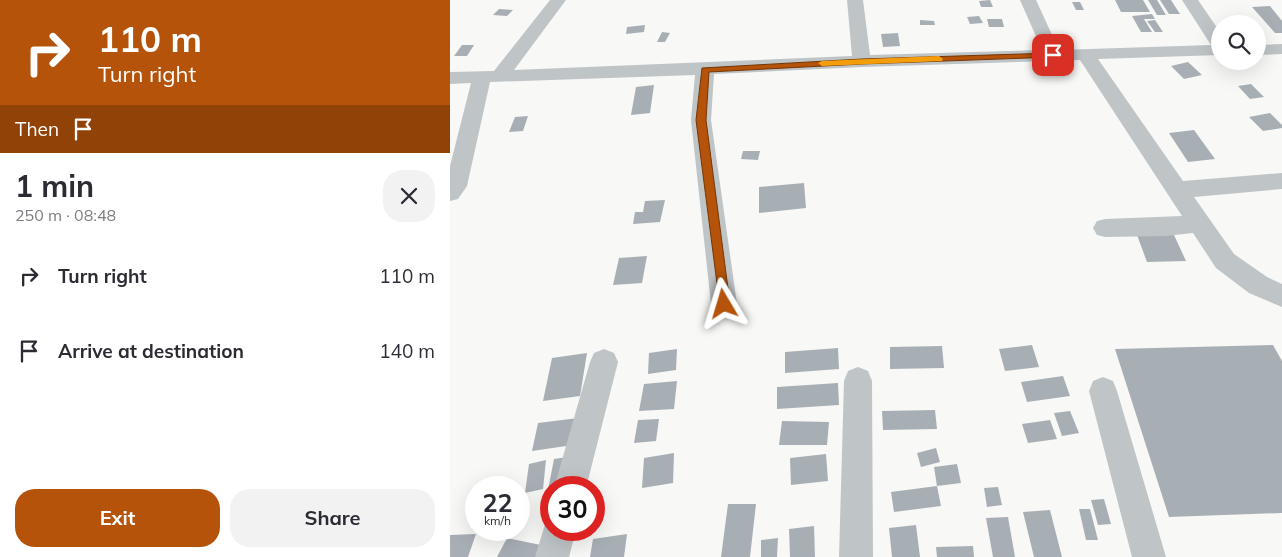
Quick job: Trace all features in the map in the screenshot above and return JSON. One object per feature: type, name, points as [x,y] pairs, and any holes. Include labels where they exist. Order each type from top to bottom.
[{"type":"street","points":[[450,193],[456,186],[491,77],[558,0]]},
{"type":"street","points":[[855,0],[862,61]]},
{"type":"street","points":[[1028,0],[1053,55]]},
{"type":"street","points":[[1190,0],[1211,32]]},
{"type":"street","points":[[1266,50],[1282,49]]},
{"type":"street","points":[[450,78],[705,69],[862,61],[1211,50]]},
{"type":"street","points":[[1085,54],[1225,261],[1258,285],[1282,296]]},
{"type":"street","points":[[705,69],[701,120],[724,304]]},
{"type":"street","points":[[1176,190],[1282,181]]},
{"type":"street","points":[[1105,228],[1165,227],[1198,223]]},
{"type":"street","points":[[573,476],[604,362]]},
{"type":"street","points":[[856,557],[858,381]]},
{"type":"street","points":[[1103,391],[1149,557]]},
{"type":"street","points":[[552,557],[556,541]]},
{"type":"building","points":[[990,0],[993,7],[981,7],[979,1]]},
{"type":"building","points":[[1115,0],[1143,0],[1150,12],[1121,12]]},
{"type":"building","points":[[1148,0],[1157,0],[1166,15],[1157,15]]},
{"type":"building","points":[[1160,0],[1171,0],[1180,14],[1169,14]]},
{"type":"building","points":[[1072,2],[1080,2],[1084,10],[1076,10]]},
{"type":"building","points":[[1270,6],[1282,21],[1282,33],[1275,33],[1266,23],[1266,15],[1259,15],[1252,7]]},
{"type":"building","points":[[499,9],[513,10],[507,16],[493,15]]},
{"type":"building","points":[[1152,14],[1155,19],[1144,19],[1152,32],[1141,32],[1132,16]]},
{"type":"building","points":[[979,16],[983,23],[970,24],[967,17]]},
{"type":"building","points":[[987,19],[1002,19],[1004,27],[989,27]]},
{"type":"building","points":[[920,20],[934,21],[935,25],[920,25]]},
{"type":"building","points":[[1155,20],[1163,32],[1155,32],[1147,21]]},
{"type":"building","points":[[645,25],[644,32],[626,34],[627,27]]},
{"type":"building","points":[[662,32],[670,33],[665,42],[657,42]]},
{"type":"building","points":[[898,33],[900,46],[883,47],[881,34]]},
{"type":"building","points":[[462,45],[474,45],[467,56],[454,56]]},
{"type":"building","points":[[1188,62],[1202,75],[1184,79],[1171,66]]},
{"type":"building","points":[[1251,84],[1264,97],[1250,99],[1238,86]]},
{"type":"building","points":[[654,85],[650,113],[631,115],[636,87]]},
{"type":"building","points":[[1270,113],[1282,125],[1282,128],[1263,131],[1249,117]]},
{"type":"building","points":[[528,116],[523,131],[509,132],[515,117]]},
{"type":"building","points":[[1194,130],[1215,159],[1188,162],[1169,133]]},
{"type":"building","points":[[743,151],[760,151],[758,160],[741,159]]},
{"type":"building","points":[[804,183],[806,208],[759,213],[759,187]]},
{"type":"building","points":[[665,200],[660,222],[633,224],[635,212],[643,212],[645,201]]},
{"type":"building","points":[[1137,235],[1174,235],[1186,261],[1147,262]]},
{"type":"building","points":[[647,256],[642,283],[613,285],[619,258]]},
{"type":"building","points":[[1032,345],[1039,367],[1005,371],[999,349]]},
{"type":"building","points":[[1273,345],[1282,361],[1282,513],[1169,517],[1115,349]]},
{"type":"building","points":[[942,346],[944,368],[890,369],[890,347]]},
{"type":"building","points":[[838,348],[839,369],[785,373],[785,352]]},
{"type":"building","points":[[677,349],[676,370],[648,374],[649,353]]},
{"type":"building","points":[[587,353],[580,396],[543,401],[552,358]]},
{"type":"building","points":[[1063,376],[1070,396],[1027,402],[1021,382]]},
{"type":"building","points":[[677,381],[674,409],[639,411],[644,384]]},
{"type":"building","points":[[838,383],[839,405],[777,409],[777,387]]},
{"type":"building","points":[[935,410],[937,429],[883,430],[882,411]]},
{"type":"building","points":[[1070,411],[1079,433],[1062,436],[1054,413]]},
{"type":"building","points":[[578,418],[573,445],[532,451],[538,423]]},
{"type":"building","points":[[659,419],[656,441],[634,443],[638,420]]},
{"type":"building","points":[[1050,420],[1057,439],[1028,443],[1022,424]]},
{"type":"building","points":[[782,421],[829,422],[827,445],[779,445]]},
{"type":"building","points":[[936,448],[940,462],[921,467],[917,453]]},
{"type":"building","points":[[674,453],[673,483],[642,488],[644,458]]},
{"type":"building","points":[[826,454],[828,481],[791,485],[790,458]]},
{"type":"building","points":[[567,457],[563,476],[551,476],[554,459]]},
{"type":"building","points":[[546,460],[544,476],[540,476],[540,490],[530,492],[530,476],[527,476],[529,464]]},
{"type":"building","points":[[957,464],[961,483],[937,486],[934,467]]},
{"type":"building","points":[[937,486],[941,506],[894,512],[891,492]]},
{"type":"building","points":[[998,487],[1002,505],[987,507],[984,488]]},
{"type":"building","points":[[1104,499],[1111,524],[1098,525],[1091,500]]},
{"type":"building","points":[[728,504],[756,504],[750,557],[721,557]]},
{"type":"building","points":[[1079,509],[1090,509],[1098,540],[1086,540]]},
{"type":"building","points":[[1050,510],[1062,557],[1034,557],[1023,512]]},
{"type":"building","points":[[1008,517],[1015,557],[993,557],[986,518]]},
{"type":"building","points":[[916,525],[920,557],[892,557],[889,528]]},
{"type":"building","points":[[814,526],[815,557],[790,557],[789,529]]},
{"type":"building","points":[[465,534],[465,541],[474,541],[468,557],[450,557],[450,535]]},
{"type":"building","points":[[627,534],[624,557],[590,557],[593,541],[605,541],[605,537]]},
{"type":"building","points":[[778,538],[777,557],[761,557],[761,540]]},
{"type":"building","points":[[505,541],[522,541],[541,545],[536,557],[497,557]]},
{"type":"building","points":[[973,546],[974,557],[937,557],[936,547]]},
{"type":"slow traffic","points":[[822,63],[939,59]]},
{"type":"route","points":[[724,304],[701,120],[705,69],[862,61],[1053,55]]}]
